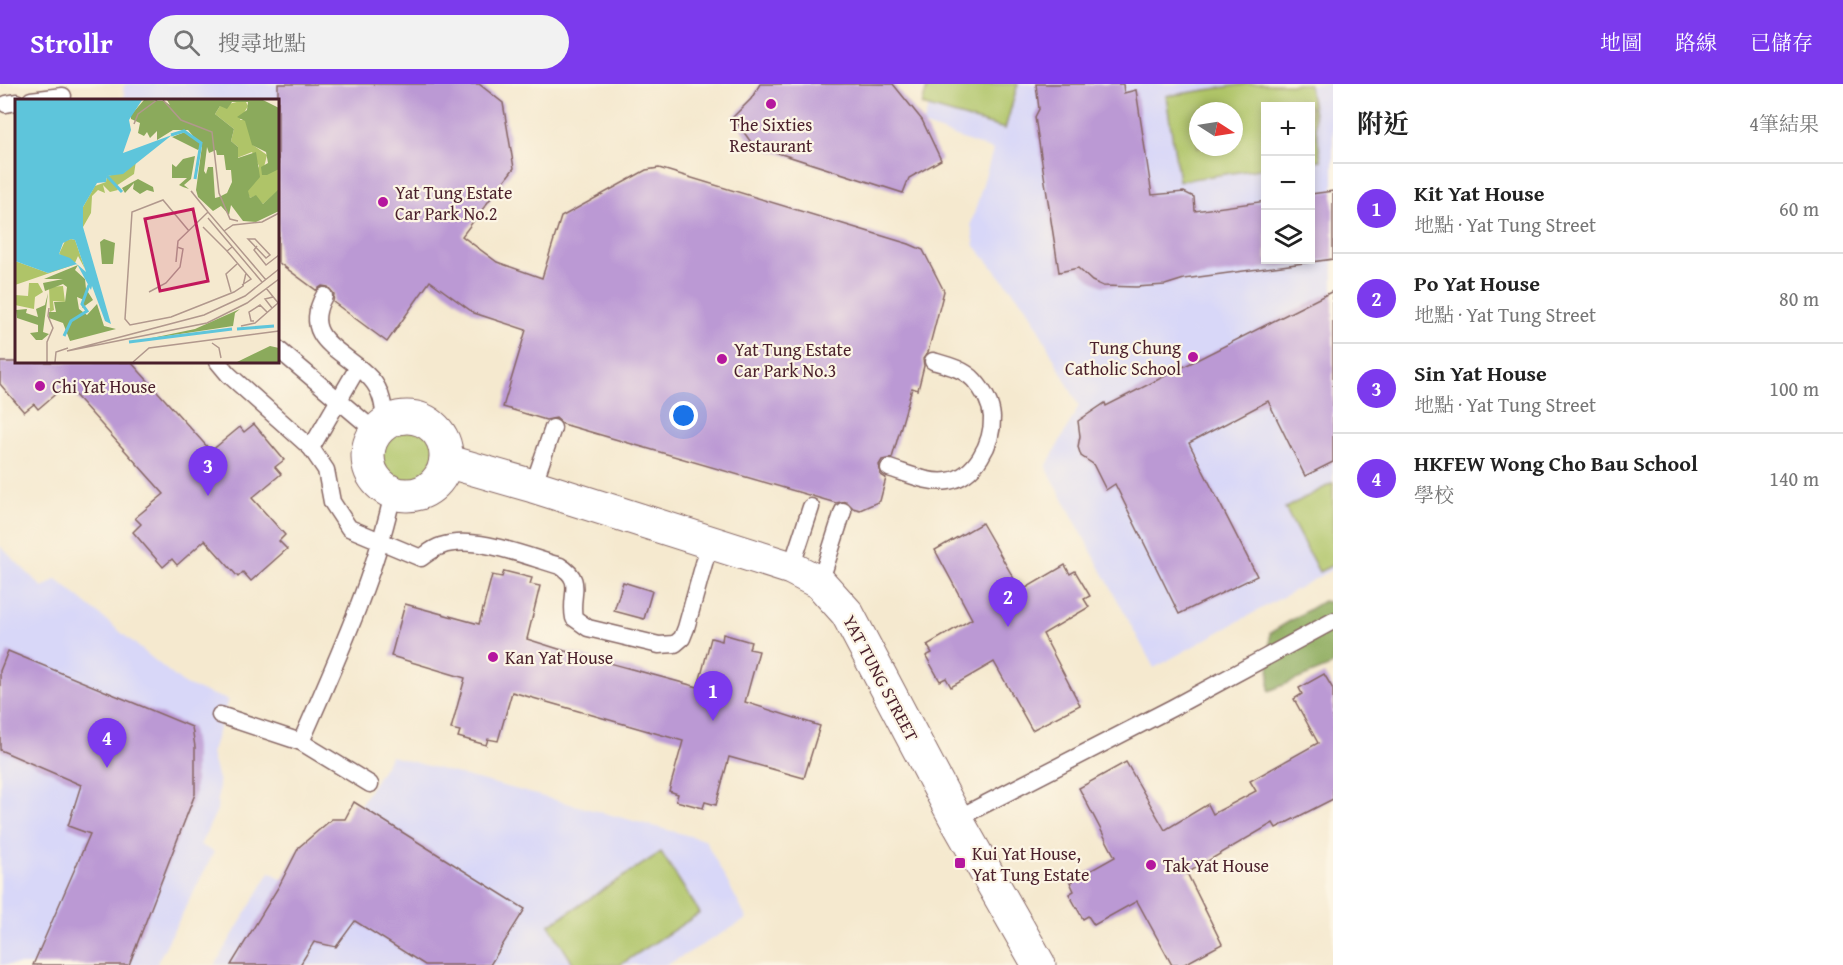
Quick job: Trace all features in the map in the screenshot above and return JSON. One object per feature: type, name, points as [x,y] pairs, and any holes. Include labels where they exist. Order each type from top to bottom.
[{"type":"street","points":[[409,416],[422,419],[432,426],[440,435],[445,447],[446,461],[436,482],[417,494],[393,493],[383,487],[374,478],[369,467],[368,455],[370,442],[380,427],[396,418],[409,416]]},
{"type":"street","name":"YAT TUNG STREET","points":[[446,461],[533,486],[791,568],[820,584],[847,613],[956,819],[1039,965]]},
{"type":"lane","points":[[36,99],[63,94]]},
{"type":"lane","points":[[279,350],[335,398],[380,427],[384,411],[378,388],[371,378],[325,340],[318,330],[315,318],[324,296]]},
{"type":"lane","points":[[889,468],[930,480],[948,481],[968,471],[981,458],[989,438],[992,417],[986,396],[973,378],[955,368],[933,361]]},
{"type":"lane","points":[[219,363],[228,374],[311,447],[326,470],[332,502],[349,528],[421,558],[442,545],[460,542],[482,544],[560,566],[571,573],[576,584],[572,609],[574,618],[588,628],[648,643],[667,646],[675,644],[682,638],[686,628],[710,542]]},
{"type":"lane","points":[[311,447],[335,398],[358,368]]},
{"type":"lane","points":[[533,486],[553,428]]},
{"type":"lane","points":[[301,742],[341,651],[381,541],[393,493]]},
{"type":"lane","points":[[791,568],[811,507]]},
{"type":"lane","points":[[820,584],[843,511]]},
{"type":"lane","points":[[956,819],[1172,708],[1333,621]]},
{"type":"lane","points":[[220,715],[301,742],[370,784]]},
{"type":"shaded area","points":[[126,84],[343,84],[279,171],[279,99],[125,99],[123,88]]},
{"type":"shaded area","name":"Tung Chung Catholic School","points":[[935,84],[1333,84],[1333,569],[1154,668],[1046,467],[1079,406],[1028,309],[975,246],[971,224],[993,150],[923,125]]},
{"type":"shaded area","points":[[0,546],[43,588],[56,579],[185,685],[228,700],[211,754],[219,783],[217,810],[200,845],[214,852],[156,965],[0,965]]},
{"type":"shaded area","points":[[391,756],[705,840],[747,919],[667,965],[215,965],[270,872],[284,880],[353,816]]},
{"type":"green space","points":[[928,84],[1018,84],[1005,129],[922,105]]},
{"type":"green space","points":[[1246,84],[1309,84],[1312,102],[1261,102],[1261,169],[1179,181],[1166,96]]},
{"type":"green space","points":[[1315,122],[1321,160],[1315,161]]},
{"type":"green space","points":[[400,425],[412,425],[428,434],[435,444],[437,456],[435,468],[428,478],[412,487],[400,487],[389,482],[380,473],[375,462],[375,450],[380,439],[389,430]]},
{"type":"green space","points":[[1333,483],[1333,565],[1319,572],[1285,508]]},
{"type":"green space","points":[[1323,601],[1333,603],[1333,665],[1269,691],[1270,633]]},
{"type":"green space","points":[[661,852],[700,913],[620,965],[574,965],[549,925]]},
{"type":"building","name":"Yat Tung Estate Car Park No.3","points":[[278,84],[479,84],[503,103],[514,168],[462,236],[497,262],[542,278],[561,217],[646,170],[659,168],[923,250],[944,291],[928,352],[923,359],[924,366],[918,390],[912,388],[892,458],[882,460],[879,465],[881,475],[886,478],[880,501],[860,510],[853,508],[846,501],[836,503],[563,424],[556,418],[546,420],[503,407],[526,330],[474,313],[430,281],[387,342],[333,302],[334,294],[328,287],[322,286],[316,290],[279,263]]},
{"type":"building","points":[[760,84],[893,84],[922,120],[941,160],[909,178],[903,193],[753,145],[733,117],[751,99]]},
{"type":"building","points":[[1036,84],[1123,84],[1124,93],[1136,90],[1152,195],[1184,192],[1194,197],[1195,211],[1261,202],[1261,264],[1296,264],[1184,279],[1165,285],[1136,287],[1103,286],[1092,281],[1078,268],[1059,272],[1035,117],[1039,109]]},
{"type":"building","points":[[1333,191],[1333,259],[1315,261],[1315,193]]},
{"type":"building","points":[[1333,291],[1333,462],[1305,476],[1268,401],[1189,443],[1257,576],[1179,614],[1115,484],[1106,490],[1093,464],[1081,456],[1078,447],[1080,436],[1078,421],[1105,403],[1106,406]]},
{"type":"building","points":[[0,362],[132,363],[211,451],[240,427],[244,432],[254,424],[284,460],[275,467],[281,474],[252,498],[285,535],[279,541],[287,549],[251,581],[243,572],[238,577],[205,540],[177,565],[172,559],[163,567],[133,532],[141,524],[135,518],[164,494],[66,385],[38,409],[34,404],[24,412],[0,384]]},
{"type":"building","points":[[982,523],[1021,591],[1065,565],[1070,574],[1075,571],[1090,596],[1084,599],[1089,607],[1043,634],[1080,705],[1032,730],[994,662],[951,687],[946,678],[940,681],[926,656],[932,653],[927,645],[972,619],[935,550]]},
{"type":"building","points":[[504,571],[532,578],[530,584],[540,586],[527,639],[565,651],[698,687],[711,638],[722,641],[723,634],[751,642],[749,649],[759,651],[745,702],[820,726],[804,778],[729,757],[716,805],[705,802],[703,808],[676,801],[678,794],[669,791],[683,741],[512,692],[498,741],[488,739],[486,745],[458,737],[460,731],[451,729],[465,678],[391,656],[405,604],[479,624],[492,575],[502,577]]},
{"type":"building","points":[[623,582],[652,591],[644,619],[614,611]]},
{"type":"building","points":[[8,651],[192,727],[195,747],[195,794],[129,965],[33,965],[90,834],[68,826],[81,785],[0,750],[0,671]]},
{"type":"building","name":"Tak Yat House","points":[[1324,674],[1333,689],[1333,799],[1276,828],[1273,823],[1187,873],[1222,944],[1183,965],[1172,965],[1137,901],[1094,925],[1088,916],[1083,919],[1069,894],[1074,891],[1070,882],[1115,857],[1079,788],[1126,762],[1165,830],[1208,804],[1213,814],[1256,791],[1250,781],[1318,743],[1294,699],[1302,694],[1299,688]]},
{"type":"building","points":[[354,802],[525,909],[490,965],[425,965],[355,921],[336,947],[314,942],[300,965],[231,965],[279,886],[299,847],[332,819],[345,819]]},
{"type":"place","name":"The Sixties Restaurant","points":[[771,104]]},
{"type":"place","name":"Yat Tung Estate Car Park No.2","points":[[383,202]]},
{"type":"place","name":"Tung Chung Catholic School","points":[[1193,357]]},
{"type":"place","name":"Yat Tung Estate Car Park No.3","points":[[722,359]]},
{"type":"place","name":"Chi Yat House","points":[[40,386]]},
{"type":"place","name":"Sin Yat House","points":[[208,496]]},
{"type":"place","name":"Po Yat House","points":[[1008,627]]},
{"type":"place","name":"Kan Yat House","points":[[493,657]]},
{"type":"place","name":"Kit Yat House","points":[[713,721]]},
{"type":"place","name":"HKFEW Wong Cho Bau School","points":[[107,768]]},
{"type":"place","name":"Kui Yat House, Yat Tung Estate","points":[[960,863]]},
{"type":"place","name":"Tak Yat House","points":[[1151,865]]}]
